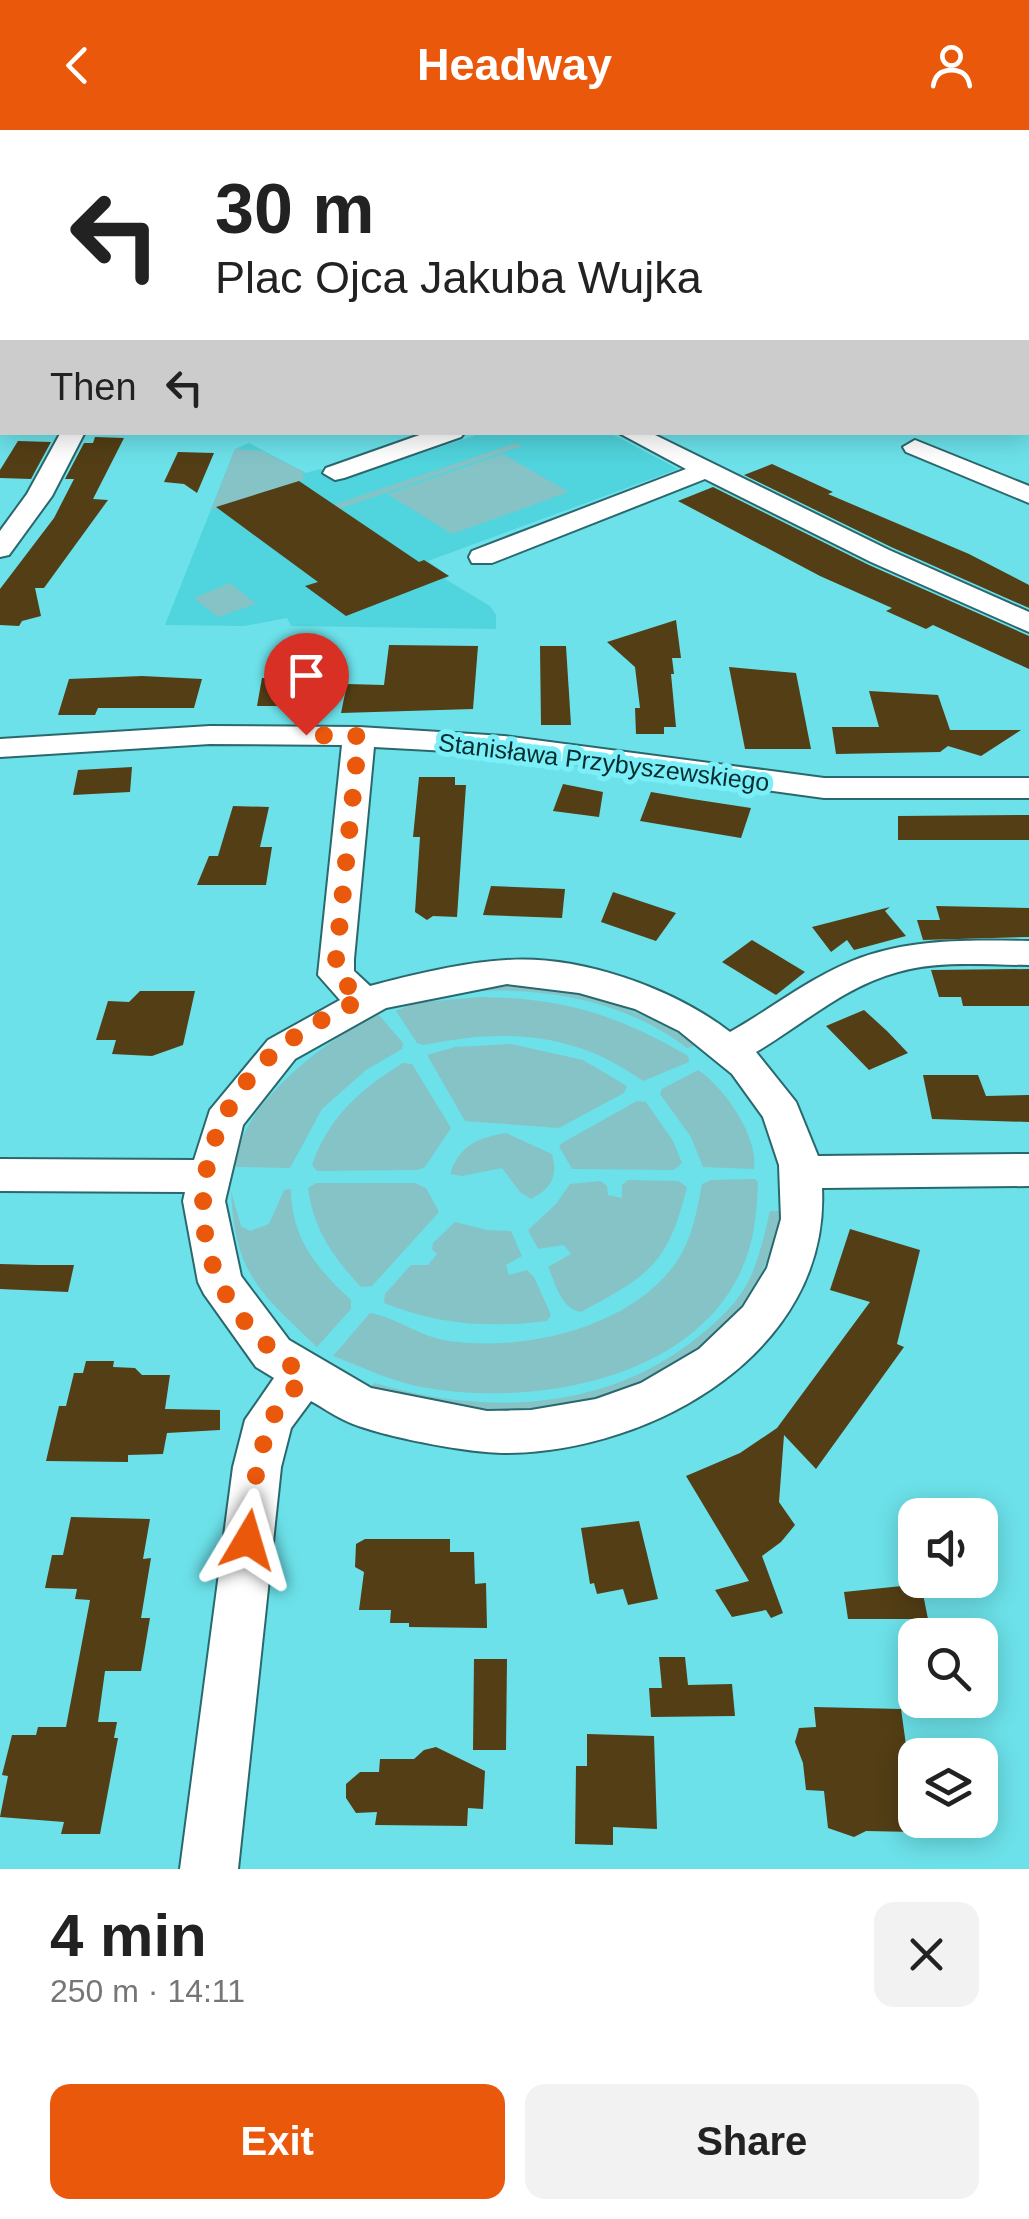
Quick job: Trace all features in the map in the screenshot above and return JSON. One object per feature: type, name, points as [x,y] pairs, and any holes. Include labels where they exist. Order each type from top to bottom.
[{"type":"street","points":[[0,549],[39,496],[71,435]]},
{"type":"street","points":[[335,473],[444,435]]},
{"type":"street","points":[[636,435],[704,471],[1029,622]]},
{"type":"street","points":[[915,447],[1029,496]]},
{"type":"street","points":[[482,557],[704,471]]},
{"type":"street","name":"Stanisława Przybyszewskiego","points":[[0,748],[210,736],[359,736],[531,748],[824,788],[1029,788]]},
{"type":"street","points":[[359,736],[336,975],[362,999]]},
{"type":"street","points":[[730,1049],[834,986],[884,963],[934,953],[1029,953]]},
{"type":"street","points":[[457,974],[556,975],[650,1000],[693,1022],[730,1049],[778,1105],[803,1172],[804,1218],[793,1265],[769,1310],[732,1352],[682,1386],[624,1413],[558,1428],[490,1432],[422,1424],[358,1405],[304,1376],[268,1348],[240,1316],[220,1282],[206,1247],[202,1211],[204,1176],[217,1130],[241,1089],[274,1052],[316,1022],[362,999],[457,974]]},
{"type":"street","points":[[803,1172],[1029,1170]]},
{"type":"street","points":[[0,1175],[204,1176]]},
{"type":"street","points":[[208,1869],[257,1467],[270,1420],[304,1376]]},
{"type":"shaded area","points":[[476,435],[614,435],[678,469],[428,561],[449,576],[445,579],[490,606],[496,615],[496,629],[291,626],[287,618],[244,626],[165,625],[235,449],[249,443],[306,473],[320,469],[339,481]]},
{"type":"shaded area","points":[[516,443],[522,446],[318,516],[322,509]]},
{"type":"shaded area","points":[[235,449],[262,451],[306,473],[301,475],[305,479],[211,510]]},
{"type":"shaded area","points":[[503,454],[569,492],[452,534],[387,494]]},
{"type":"shaded area","points":[[230,583],[256,604],[218,617],[194,598]]},
{"type":"shaded area","points":[[489,982],[547,988],[598,999],[647,1017],[698,1045],[687,1048],[635,1017],[579,999],[520,991],[460,992]]},
{"type":"shaded area","points":[[479,997],[537,1001],[588,1011],[662,1041],[688,1056],[689,1062],[643,1081],[592,1052],[538,1038],[482,1037],[424,1045],[417,1043],[396,1011],[415,1003]]},
{"type":"shaded area","points":[[379,1015],[403,1043],[402,1049],[366,1070],[322,1109],[290,1168],[236,1167],[240,1144],[251,1121],[288,1077],[335,1039]]},
{"type":"shaded area","points":[[511,1044],[583,1060],[627,1086],[624,1093],[559,1128],[465,1121],[427,1055],[455,1047]]},
{"type":"shaded area","points":[[403,1063],[412,1064],[451,1128],[425,1167],[317,1171],[312,1165],[337,1118],[373,1083]]},
{"type":"shaded area","points":[[698,1070],[738,1114],[751,1142],[754,1169],[703,1167],[691,1137],[660,1094],[662,1089]]},
{"type":"shaded area","points":[[637,1101],[646,1102],[673,1141],[682,1163],[674,1170],[572,1169],[559,1146]]},
{"type":"shaded area","points":[[506,1133],[552,1154],[552,1181],[531,1199],[520,1192],[502,1168],[462,1176],[450,1174],[471,1144]]},
{"type":"shaded area","points":[[628,1180],[678,1181],[687,1187],[672,1234],[663,1251],[639,1277],[581,1312],[574,1310],[560,1294],[548,1267],[571,1254],[564,1245],[538,1249],[528,1230],[556,1204],[570,1184],[601,1181],[607,1186],[608,1195],[622,1198],[622,1185]]},
{"type":"shaded area","points":[[711,1180],[758,1182],[754,1227],[741,1271],[717,1308],[685,1338],[647,1361],[559,1388],[469,1393],[403,1383],[333,1356],[370,1313],[438,1339],[479,1343],[544,1338],[607,1317],[660,1282],[679,1258],[691,1231],[702,1184]]},
{"type":"shaded area","points":[[316,1183],[415,1183],[426,1188],[439,1212],[372,1286],[361,1287],[320,1230],[308,1188]]},
{"type":"shaded area","points":[[291,1189],[295,1222],[308,1250],[351,1300],[351,1309],[317,1347],[254,1280],[238,1243],[234,1220],[231,1191],[241,1226],[250,1231],[269,1224],[284,1190]]},
{"type":"shaded area","points":[[770,1211],[781,1211],[767,1261],[741,1306],[707,1343],[665,1374],[618,1396],[567,1411],[515,1417],[452,1412],[367,1389],[375,1383],[456,1400],[537,1401],[577,1395],[654,1367],[713,1324],[742,1293],[761,1248]]},
{"type":"shaded area","points":[[455,1222],[511,1231],[522,1256],[506,1265],[509,1275],[527,1270],[534,1277],[551,1315],[547,1321],[464,1323],[384,1303],[385,1294],[411,1265],[428,1265],[437,1254],[433,1243]]},
{"type":"building","points":[[95,437],[124,438],[93,499],[108,500],[44,588],[35,588],[41,616],[22,621],[19,626],[0,625],[0,589],[54,518],[74,479],[65,479],[84,443],[93,443]]},
{"type":"building","points":[[18,441],[51,442],[31,479],[0,478],[0,470]]},
{"type":"building","points":[[178,452],[214,453],[197,493],[184,484],[164,482]]},
{"type":"building","points":[[772,464],[833,492],[828,494],[969,554],[1029,585],[1029,608],[891,547],[744,475]]},
{"type":"building","points":[[299,481],[419,562],[424,560],[449,576],[346,616],[305,586],[318,582],[216,507]]},
{"type":"building","points":[[713,487],[869,565],[1029,636],[1029,669],[933,625],[926,629],[886,611],[892,608],[820,576],[678,501]]},
{"type":"building","points":[[676,620],[681,658],[672,658],[671,674],[676,727],[664,727],[664,734],[636,734],[635,708],[640,708],[635,667],[607,642]]},
{"type":"building","points":[[389,645],[478,646],[473,709],[341,713],[347,684],[384,685]]},
{"type":"building","points":[[540,646],[566,646],[571,725],[541,725]]},
{"type":"building","points":[[729,667],[796,673],[811,749],[745,749]]},
{"type":"building","points":[[262,678],[322,678],[315,706],[257,706]]},
{"type":"building","points":[[69,679],[202,679],[194,708],[98,708],[95,715],[58,715]]},
{"type":"building","points":[[869,691],[938,695],[950,730],[1021,730],[981,756],[948,746],[940,752],[836,754],[832,727],[879,727]]},
{"type":"building","points":[[132,767],[130,792],[73,795],[78,770]]},
{"type":"building","points":[[419,777],[455,777],[455,785],[466,785],[457,917],[433,916],[427,920],[415,912],[420,837],[413,837]]},
{"type":"building","points":[[563,784],[603,792],[599,817],[553,811]]},
{"type":"building","points":[[651,792],[751,808],[741,838],[640,821]]},
{"type":"building","points":[[233,806],[269,807],[260,847],[272,847],[266,885],[197,885],[209,856],[218,856]]},
{"type":"building","points":[[1029,815],[1029,840],[898,840],[898,816]]},
{"type":"building","points":[[491,886],[565,889],[562,918],[483,915]]},
{"type":"building","points":[[613,892],[676,913],[656,941],[601,922]]},
{"type":"building","points":[[936,906],[1029,908],[1029,937],[923,940],[917,920],[940,920]]},
{"type":"building","points":[[890,907],[885,911],[906,936],[854,950],[847,940],[831,952],[812,927]]},
{"type":"building","points":[[752,940],[805,972],[776,995],[722,962]]},
{"type":"building","points":[[1029,969],[1029,1006],[963,1006],[961,997],[939,997],[931,970]]},
{"type":"building","points":[[140,991],[195,991],[183,1045],[152,1056],[112,1054],[116,1040],[96,1040],[108,1001],[129,1002]]},
{"type":"building","points":[[864,1010],[908,1053],[869,1070],[826,1026]]},
{"type":"building","points":[[923,1075],[978,1075],[986,1096],[1029,1095],[1029,1122],[932,1119]]},
{"type":"building","points":[[850,1229],[920,1250],[897,1344],[904,1347],[816,1469],[784,1435],[779,1502],[795,1525],[762,1556],[783,1613],[771,1618],[766,1610],[732,1617],[715,1590],[749,1581],[686,1476],[740,1453],[777,1428],[870,1302],[830,1290]]},
{"type":"building","points":[[0,1264],[74,1265],[68,1292],[0,1289]]},
{"type":"building","points":[[86,1361],[114,1361],[113,1367],[135,1368],[142,1375],[170,1375],[165,1409],[220,1410],[220,1430],[167,1433],[163,1454],[128,1455],[128,1462],[46,1461],[59,1406],[66,1406],[74,1373],[83,1373]]},
{"type":"building","points":[[71,1517],[150,1519],[143,1559],[151,1558],[141,1618],[150,1618],[141,1671],[105,1671],[98,1722],[117,1722],[114,1738],[118,1738],[100,1834],[61,1834],[64,1822],[0,1817],[8,1776],[2,1775],[12,1735],[36,1735],[38,1727],[66,1727],[90,1600],[75,1599],[77,1589],[45,1588],[52,1555],[63,1555]]},
{"type":"building","points":[[639,1521],[658,1599],[628,1605],[623,1589],[597,1594],[594,1583],[590,1584],[581,1528]]},
{"type":"building","points":[[365,1539],[450,1539],[450,1552],[474,1552],[475,1584],[486,1583],[487,1628],[409,1627],[409,1623],[390,1623],[391,1610],[359,1610],[364,1572],[355,1567],[356,1544]]},
{"type":"building","points":[[898,1586],[898,1598],[924,1598],[928,1618],[848,1619],[844,1592]]},
{"type":"building","points":[[659,1657],[685,1657],[688,1685],[732,1684],[735,1716],[651,1717],[649,1688],[662,1688]]},
{"type":"building","points":[[474,1659],[507,1659],[506,1750],[473,1750]]},
{"type":"building","points":[[814,1707],[898,1709],[905,1738],[898,1738],[898,1832],[866,1831],[854,1837],[828,1828],[824,1791],[806,1790],[803,1763],[795,1742],[799,1728],[816,1727]]},
{"type":"building","points":[[587,1734],[654,1736],[657,1829],[613,1827],[613,1845],[575,1844],[576,1766],[587,1766]]},
{"type":"building","points":[[436,1747],[485,1771],[483,1809],[468,1808],[467,1826],[375,1825],[377,1812],[356,1813],[346,1798],[346,1784],[360,1772],[379,1772],[380,1759],[414,1759],[424,1750]]},
{"type":"route","points":[[248,1540],[257,1467],[270,1420],[304,1376],[268,1348],[240,1316],[220,1282],[206,1247],[204,1176],[217,1130],[241,1089],[274,1052],[316,1022],[362,999],[336,975],[359,736],[306,735]]}]
